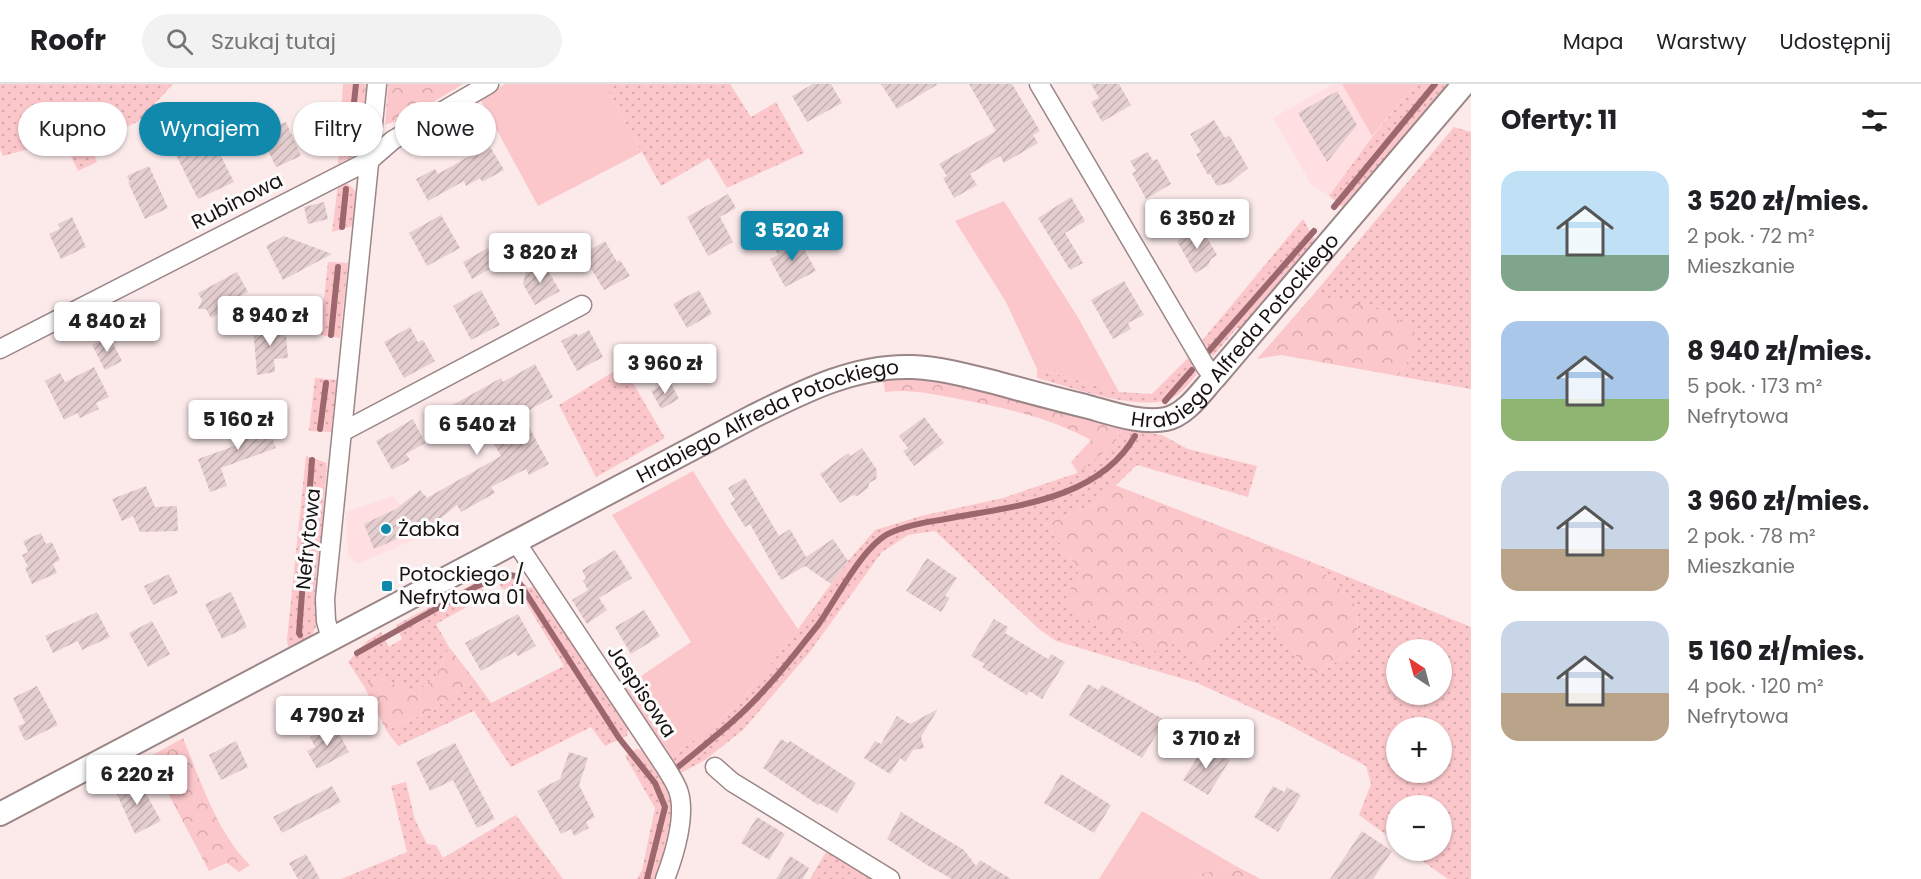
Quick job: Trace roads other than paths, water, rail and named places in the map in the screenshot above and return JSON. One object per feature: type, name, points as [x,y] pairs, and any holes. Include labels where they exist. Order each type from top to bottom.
[{"type":"street","name":"Nefrytowa","points":[[331,639],[326,621],[325,599],[377,84]]},
{"type":"street","name":"Rubinowa","points":[[0,349],[370,160],[393,140],[489,84]]},
{"type":"street","points":[[1039,84],[1214,378]]},
{"type":"street","name":"Hrabiego Alfreda Potockiego","points":[[0,814],[762,411],[814,387],[845,376],[910,367],[946,370],[1133,418],[1167,419],[1178,414],[1214,378],[1464,84]]},
{"type":"street","points":[[342,432],[582,305]]},
{"type":"street","name":"Jaspisowa","points":[[516,542],[679,791],[681,819],[665,879]]},
{"type":"street","points":[[715,767],[732,782],[890,879]]},
{"type":"waterway","points":[[354,102],[356,84]]},
{"type":"waterway","points":[[1334,207],[1435,84]]},
{"type":"waterway","points":[[342,227],[346,189]]},
{"type":"waterway","points":[[1209,351],[1314,231]]},
{"type":"waterway","points":[[331,335],[338,267]]},
{"type":"waterway","points":[[1165,401],[1192,370]]},
{"type":"waterway","points":[[320,429],[326,383]]},
{"type":"waterway","points":[[678,767],[735,720],[773,681],[818,625],[860,561],[880,539],[912,525],[1002,509],[1054,496],[1100,474],[1119,457],[1135,436]]},
{"type":"waterway","points":[[300,635],[312,460]]},
{"type":"waterway","points":[[357,653],[475,587],[505,574],[515,576],[619,738],[655,783],[665,807],[647,879]]},
{"type":"place","name":"Żabka","points":[[386,529]]},
{"type":"place","name":"Potockiego / Nefrytowa 01","points":[[387,586]]}]
